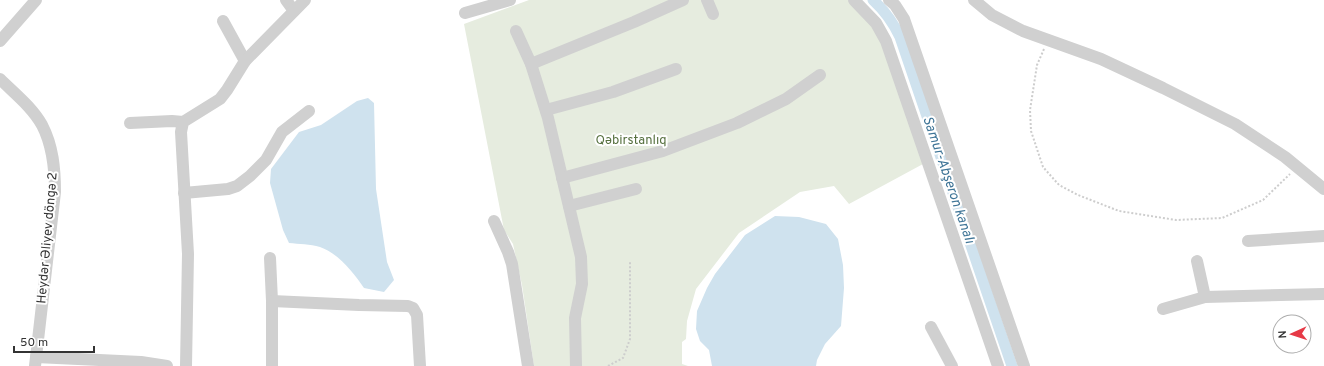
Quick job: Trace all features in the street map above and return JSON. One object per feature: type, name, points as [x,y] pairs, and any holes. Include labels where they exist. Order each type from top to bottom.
[{"type":"street","points":[[0,41],[36,0]]},
{"type":"street","points":[[286,0],[294,11]]},
{"type":"street","points":[[130,124],[172,121],[183,122],[220,99],[245,61],[305,0]]},
{"type":"street","points":[[465,12],[510,0]]},
{"type":"street","points":[[531,64],[634,22],[683,0]]},
{"type":"street","points":[[708,0],[713,14]]},
{"type":"street","points":[[854,0],[876,23],[886,41],[998,366]]},
{"type":"street","points":[[889,0],[895,5],[904,19],[1024,366]]},
{"type":"street","points":[[974,0],[992,15],[1023,31],[1102,59],[1235,124],[1285,157],[1324,189]]},
{"type":"street","points":[[223,21],[245,61]]},
{"type":"street","points":[[516,31],[531,64],[546,110],[581,257],[582,284],[575,318],[576,366]]},
{"type":"street","points":[[546,110],[613,92],[676,69]]},
{"type":"street","points":[[562,178],[663,151],[737,123],[786,99],[820,75]]},
{"type":"street","name":"Heydər Əliyev döngə 2","points":[[0,79],[30,109],[41,124],[46,135],[54,168],[54,192],[36,362]]},
{"type":"street","points":[[184,193],[228,189],[237,186],[250,176],[266,160],[282,132],[309,111]]},
{"type":"street","points":[[183,122],[181,132],[188,254],[186,366]]},
{"type":"street","points":[[568,206],[636,189]]},
{"type":"street","points":[[494,221],[512,264],[528,366]]},
{"type":"street","points":[[1248,241],[1324,236]]},
{"type":"street","points":[[270,258],[272,301],[272,366]]},
{"type":"street","points":[[1197,261],[1205,297]]},
{"type":"street","points":[[1163,310],[1205,297],[1324,294]]},
{"type":"street","points":[[272,301],[367,306],[408,306],[413,308],[417,315],[420,366]]},
{"type":"street","points":[[931,327],[952,366]]},
{"type":"street","points":[[36,362],[141,362],[167,366]]},
{"type":"path","points":[[1048,41],[1037,65],[1030,110],[1031,131],[1043,167],[1059,185],[1078,195],[1119,211],[1176,220],[1222,218],[1263,200],[1297,168]]},
{"type":"path","points":[[608,366],[623,358],[630,338],[630,262]]},
{"type":"green space","name":"Qəbirstanlıq","points":[[529,0],[848,0],[864,15],[878,33],[923,164],[849,204],[834,186],[800,192],[739,233],[696,289],[687,321],[686,339],[682,342],[682,364],[688,366],[534,366],[522,285],[513,244],[504,230],[464,24]]},
{"type":"water","points":[[368,98],[374,103],[376,189],[387,262],[394,280],[384,292],[364,288],[345,264],[327,250],[312,245],[289,243],[283,230],[270,183],[271,169],[299,132],[321,125],[357,101]]},
{"type":"water","points":[[775,216],[799,217],[826,224],[838,239],[843,265],[844,288],[841,326],[825,344],[817,360],[816,366],[712,366],[709,350],[700,341],[696,329],[697,311],[715,274],[745,235]]},
{"type":"waterway","name":"Samur-Abşeron kanalı","points":[[873,0],[895,26],[900,37],[1012,366]]}]
